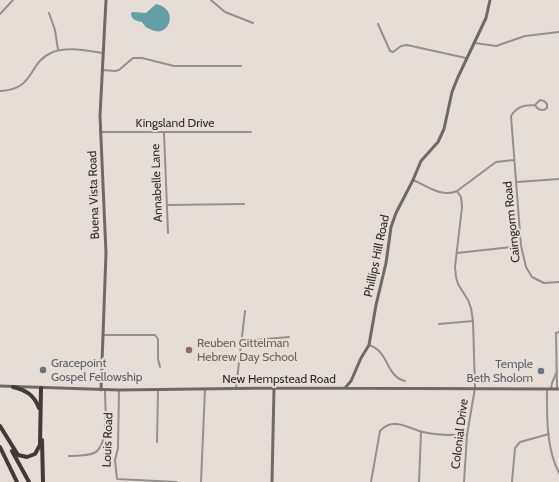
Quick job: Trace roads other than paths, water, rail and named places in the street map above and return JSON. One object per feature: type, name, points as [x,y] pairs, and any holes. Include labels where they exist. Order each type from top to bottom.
[{"type":"highway","points":[[13,387],[30,394],[36,401],[40,413]]},
{"type":"highway","points":[[0,427],[16,454],[23,457],[31,457],[37,452],[39,447],[42,388]]},
{"type":"highway","points":[[42,388],[42,482]]},
{"type":"highway","points":[[0,427],[29,482]]},
{"type":"highway","points":[[0,447],[17,482]]},
{"type":"street","points":[[0,14],[14,0]]},
{"type":"street","name":"Buena Vista Road","points":[[101,390],[106,253],[100,132],[100,101],[106,0]]},
{"type":"street","points":[[211,0],[225,12],[253,23]]},
{"type":"street","name":"Phillips Hill Road","points":[[345,388],[351,381],[369,344],[386,263],[391,227],[396,213],[421,161],[438,142],[444,129],[452,92],[486,18],[490,0]]},
{"type":"street","points":[[49,13],[55,30],[58,50]]},
{"type":"street","points":[[378,24],[390,51],[393,52],[401,46],[406,45],[467,58]]},
{"type":"street","points":[[475,42],[496,46],[525,36],[559,32]]},
{"type":"street","points":[[0,91],[16,89],[21,86],[26,82],[43,58],[58,50],[69,49],[103,53]]},
{"type":"street","points":[[102,70],[119,70],[133,58],[142,58],[174,66],[241,66]]},
{"type":"street","points":[[540,100],[547,104],[547,108],[540,110],[535,105],[540,100]]},
{"type":"street","name":"Cairngorm Road","points":[[535,105],[520,107],[514,111],[511,116],[522,246],[526,267],[532,277],[544,283],[559,282]]},
{"type":"street","name":"Kingsland Drive","points":[[100,132],[251,132]]},
{"type":"street","name":"Annabelle Lane","points":[[164,133],[168,233]]},
{"type":"street","points":[[413,180],[442,193],[450,194],[457,191],[496,162],[514,160]]},
{"type":"street","points":[[517,182],[559,179]]},
{"type":"street","name":"Colonial Drive","points":[[457,191],[461,197],[462,207],[455,267],[458,284],[471,308],[473,321],[475,388],[467,435],[464,482]]},
{"type":"street","points":[[167,205],[244,204]]},
{"type":"street","points":[[457,253],[522,246]]},
{"type":"street","points":[[236,388],[245,311]]},
{"type":"street","points":[[439,324],[473,321]]},
{"type":"street","points":[[558,389],[556,332],[559,332]]},
{"type":"street","points":[[102,336],[155,335],[158,339],[158,359],[160,368]]},
{"type":"street","points":[[242,341],[289,337]]},
{"type":"street","points":[[369,344],[380,351],[395,376],[405,381]]},
{"type":"street","points":[[557,370],[549,389],[547,424],[550,450],[559,473]]},
{"type":"street","name":"New Hempstead Road","points":[[0,386],[101,390],[158,388],[558,389]]},
{"type":"street","points":[[156,442],[158,388]]},
{"type":"street","points":[[201,482],[205,388]]},
{"type":"street","points":[[272,482],[274,388]]},
{"type":"street","points":[[69,456],[91,454],[97,451],[103,441],[105,390]]},
{"type":"street","name":"Louis Road","points":[[119,390],[118,448],[115,460],[117,480],[177,482]]},
{"type":"street","points":[[371,482],[380,431],[385,426],[392,423],[401,424],[421,432],[435,435],[467,435]]},
{"type":"street","points":[[419,482],[421,432]]},
{"type":"street","points":[[512,482],[515,448],[520,442],[549,434]]},
{"type":"water","points":[[156,4],[168,11],[170,17],[167,27],[163,30],[158,31],[149,29],[142,22],[135,20],[132,17],[131,13],[146,13]]},
{"type":"place","name":"Reuben Gittelman Hebrew Day School","points":[[189,350]]},
{"type":"place","name":"Gracepoint Gospel Fellowship","points":[[43,370]]},
{"type":"place","name":"Temple Beth Sholom","points":[[541,371]]}]
